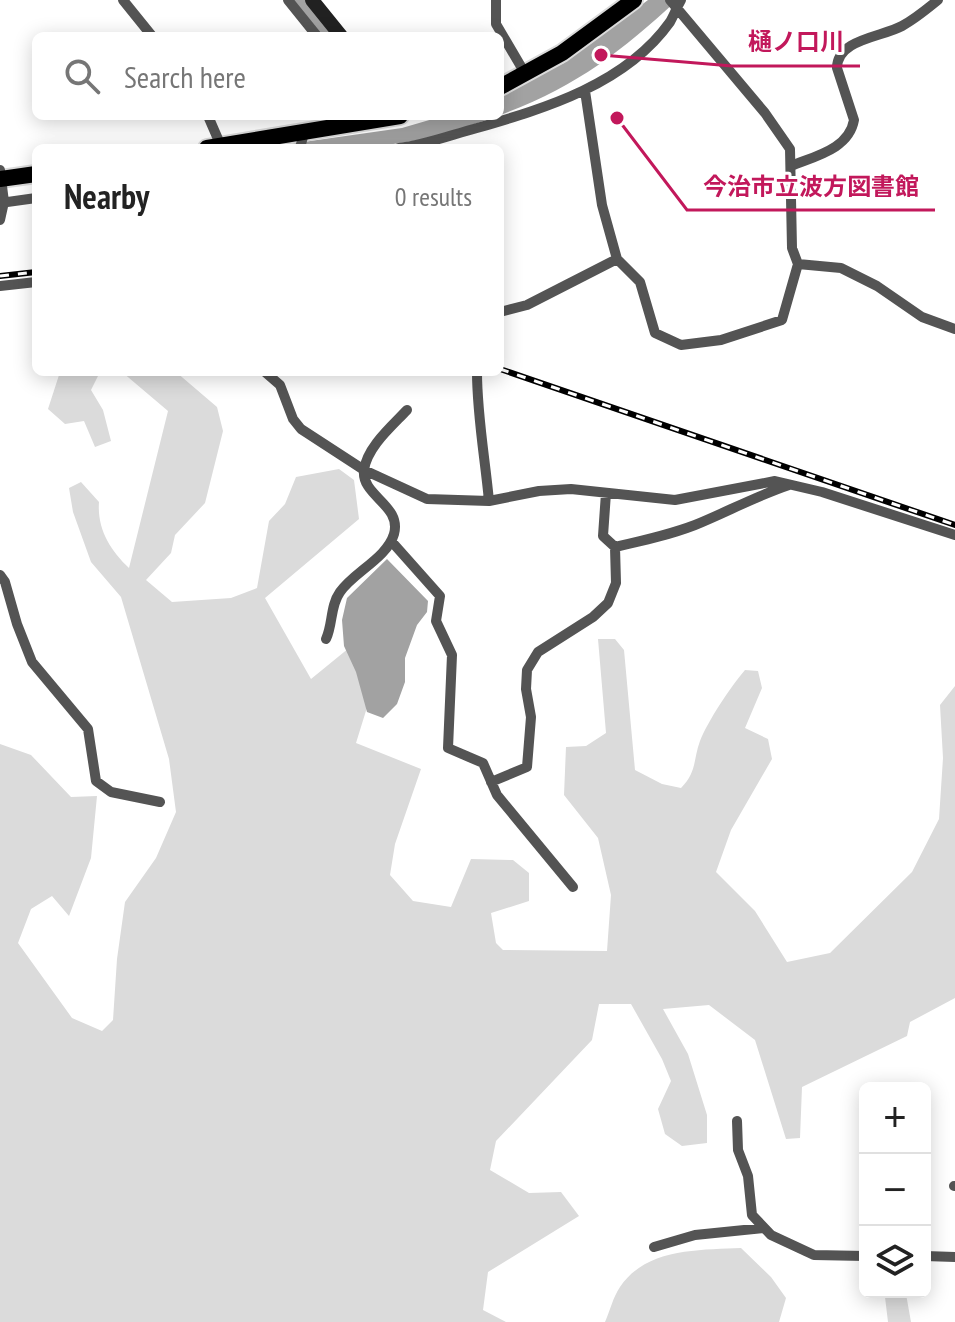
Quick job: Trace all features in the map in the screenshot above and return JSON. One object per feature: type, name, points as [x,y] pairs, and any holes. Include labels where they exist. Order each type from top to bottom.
[{"type":"main road","points":[[504,85],[562,53],[634,0]]},
{"type":"main road","points":[[252,144],[302,140],[381,120]]},
{"type":"main road","points":[[1,176],[32,174]]},
{"type":"street","points":[[123,0],[149,32]]},
{"type":"street","points":[[288,0],[314,32]]},
{"type":"street","points":[[312,0],[338,32]]},
{"type":"street","points":[[496,0],[496,24],[501,32]]},
{"type":"street","points":[[791,166],[838,146],[853,129],[854,120],[837,68],[837,60],[844,52],[852,45],[899,28],[938,0]]},
{"type":"street","points":[[585,91],[602,205],[617,259],[640,282],[655,333],[681,345],[721,340],[782,320],[798,264],[792,248],[790,149],[675,3]]},
{"type":"street","points":[[504,119],[585,91],[617,71],[644,49],[670,21],[675,3]]},
{"type":"street","points":[[504,38],[526,75]]},
{"type":"street","points":[[209,120],[213,144]]},
{"type":"street","points":[[414,144],[502,120]]},
{"type":"street","points":[[0,220],[1,176]]},
{"type":"street","points":[[2,203],[32,199]]},
{"type":"street","points":[[504,311],[527,305],[617,259]]},
{"type":"street","points":[[798,264],[841,268],[877,286],[922,317],[955,329]]},
{"type":"street","points":[[0,286],[32,282]]},
{"type":"street","points":[[270,376],[280,385],[293,419],[301,429],[364,470],[427,499],[489,501],[539,491],[571,489],[675,500],[775,481],[822,492],[955,535]]},
{"type":"street","points":[[477,376],[477,403],[482,424],[489,501]]},
{"type":"street","points":[[326,639],[331,628],[333,606],[340,592],[392,542],[396,529],[393,514],[366,483],[364,470],[381,437],[407,410]]},
{"type":"street","points":[[615,547],[653,539],[694,525],[753,497],[791,484]]},
{"type":"street","points":[[491,782],[527,767],[531,717],[527,670],[538,652],[593,617],[608,603],[616,583],[615,547],[603,536],[606,493]]},
{"type":"street","points":[[392,542],[440,596],[436,621],[452,655],[448,748],[483,763],[497,795],[573,887]]},
{"type":"street","points":[[0,575],[32,662],[88,729],[96,781],[111,792],[160,802]]},
{"type":"street","points":[[737,1121],[738,1150],[748,1176],[752,1215],[771,1235],[814,1255],[859,1256]]},
{"type":"street","points":[[654,1247],[695,1235],[764,1228]]},
{"type":"street","points":[[931,1256],[955,1257]]},
{"type":"shaded area","points":[[648,0],[677,0],[636,37],[595,67],[551,93],[504,113],[504,92],[564,63]]},
{"type":"shaded area","points":[[429,120],[486,120],[433,138],[393,144],[289,144],[402,128]]},
{"type":"shaded area","points":[[59,376],[98,376],[91,390],[103,410],[111,441],[95,447],[84,421],[65,424],[48,409]]},
{"type":"shaded area","points":[[127,376],[181,376],[217,407],[223,431],[205,503],[175,535],[171,553],[146,580],[172,602],[231,598],[257,588],[269,521],[285,504],[296,477],[339,469],[354,480],[359,519],[265,598],[311,679],[349,648],[369,701],[356,743],[421,769],[395,844],[390,875],[413,901],[451,907],[471,859],[513,860],[529,873],[529,901],[491,913],[496,943],[503,950],[607,951],[611,895],[598,838],[564,795],[566,747],[586,746],[606,733],[598,639],[615,639],[624,650],[635,770],[662,784],[681,788],[690,777],[700,741],[720,704],[745,670],[758,671],[762,688],[745,728],[768,739],[772,759],[731,830],[716,872],[755,911],[787,962],[830,953],[912,872],[939,819],[943,758],[940,705],[955,686],[955,998],[910,1022],[907,1036],[802,1087],[800,1138],[786,1139],[755,1040],[709,1005],[663,1009],[688,1054],[707,1115],[707,1143],[682,1146],[665,1134],[658,1109],[671,1081],[631,1004],[599,1004],[592,1040],[496,1141],[490,1170],[529,1193],[561,1192],[579,1216],[488,1272],[483,1310],[506,1322],[0,1322],[0,744],[31,755],[71,797],[97,796],[91,858],[69,916],[52,896],[31,909],[18,943],[72,1018],[102,1031],[113,1020],[125,902],[156,858],[176,812],[169,759],[121,597],[91,562],[73,512],[69,488],[81,482],[99,502],[100,521],[106,538],[129,568],[168,411]]},
{"type":"shaded area","points":[[387,559],[428,601],[427,612],[417,625],[405,658],[405,682],[397,704],[383,718],[367,712],[356,672],[344,646],[342,620],[347,598]]},
{"type":"shaded area","points":[[741,1248],[771,1277],[786,1298],[779,1322],[605,1322],[620,1287],[644,1265],[659,1258],[691,1251]]},
{"type":"shaded area","points":[[885,1298],[907,1298],[911,1322],[888,1322]]},
{"type":"waterway","points":[[298,0],[324,32]]},
{"type":"railway","points":[[0,276],[32,272]]},
{"type":"railway","points":[[504,370],[955,525]]},
{"type":"place","name":"樋ノ口川","points":[[601,55]]},
{"type":"place","name":"今治市立波方図書館","points":[[617,118]]}]
